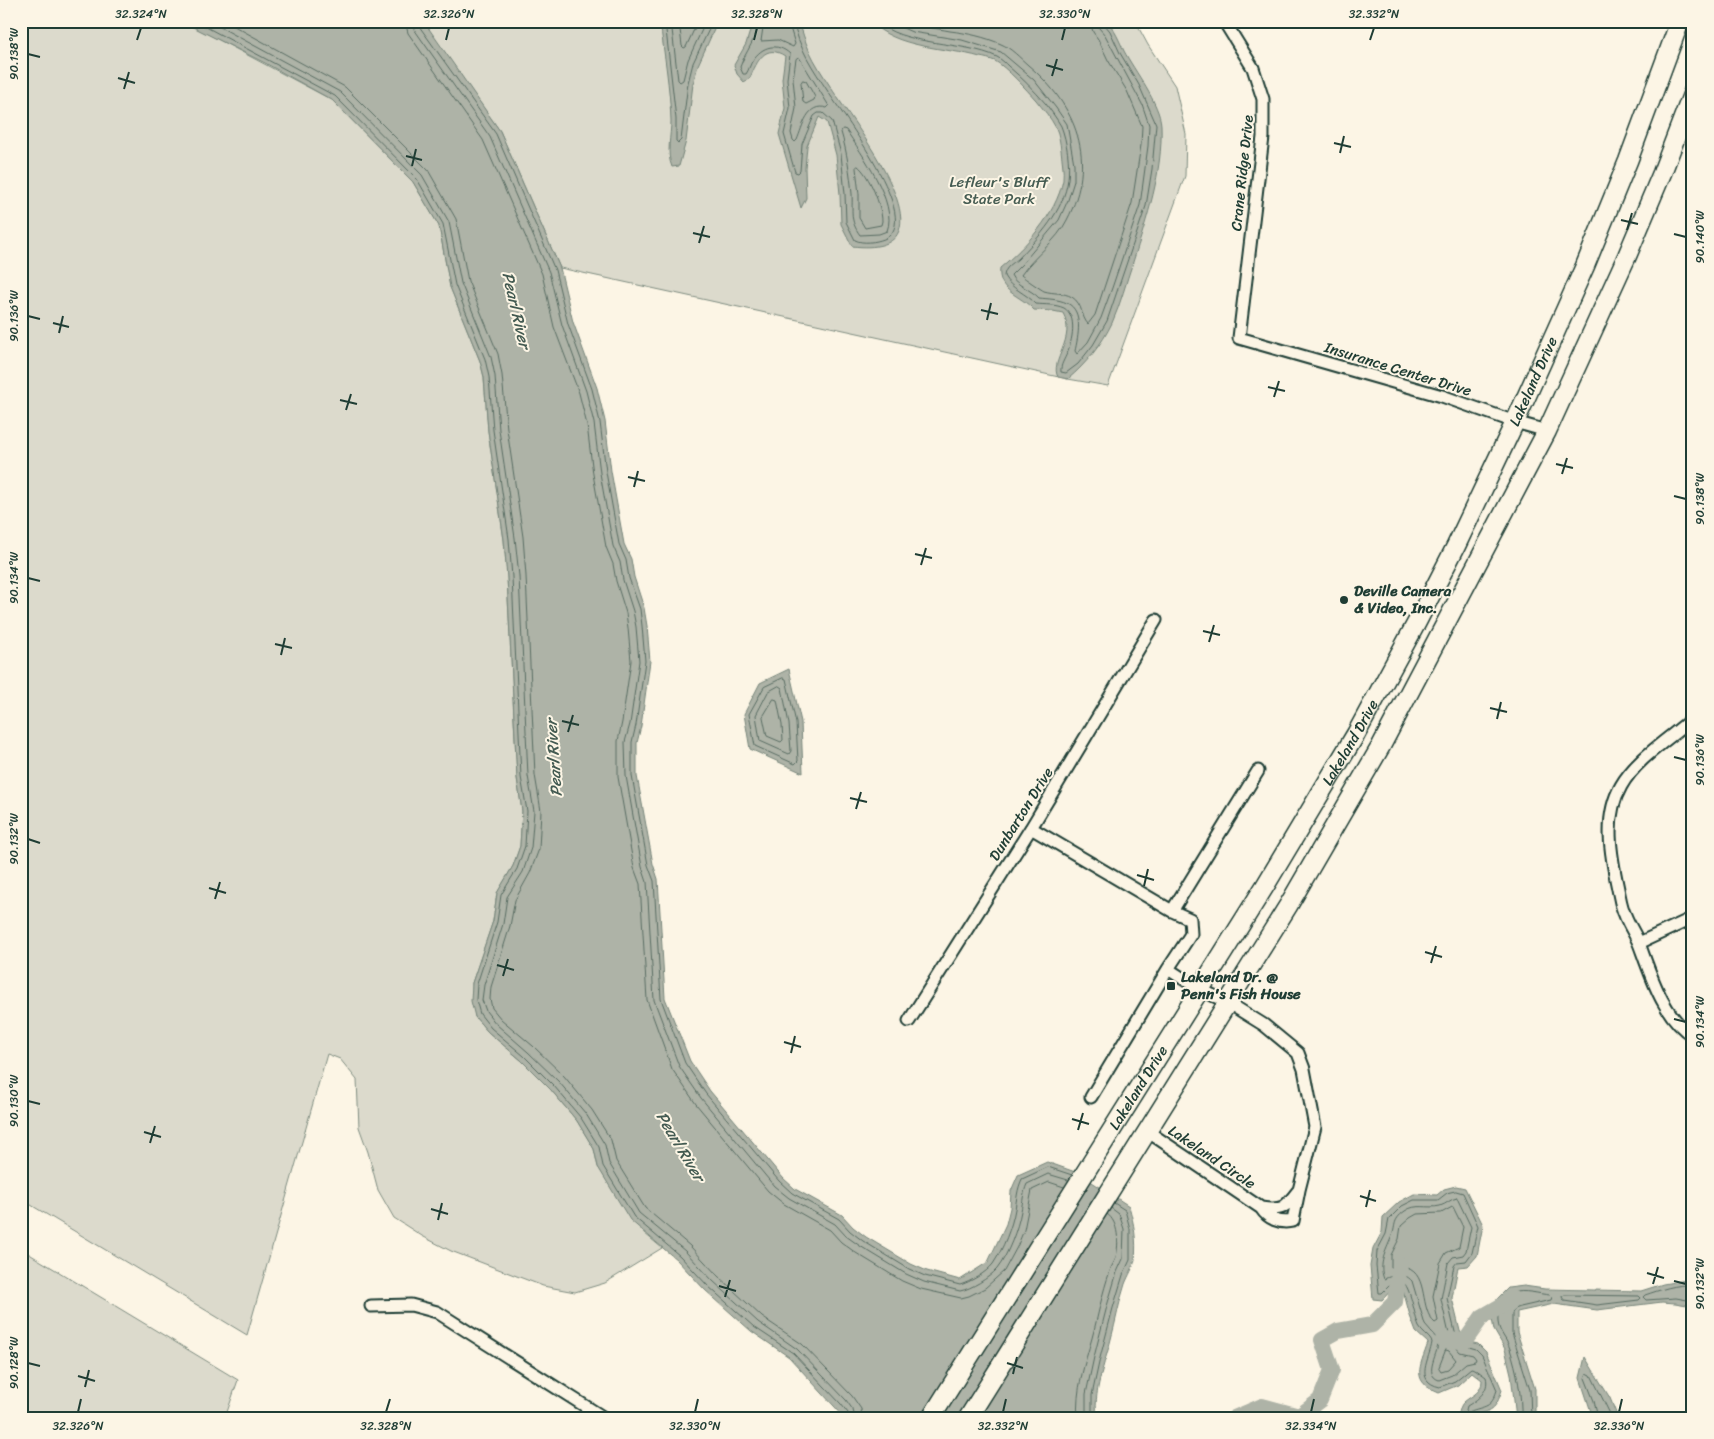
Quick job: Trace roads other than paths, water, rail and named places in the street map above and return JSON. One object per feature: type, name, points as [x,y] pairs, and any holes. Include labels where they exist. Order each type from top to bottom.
[{"type":"highway","name":"Lakeland Drive","points":[[931,1418],[1265,886],[1356,734],[1417,622],[1456,546],[1515,422],[1585,266],[1680,21]]},
{"type":"highway","name":"Lakeland Drive","points":[[968,1418],[1226,1002],[1288,906],[1381,746],[1547,430],[1627,256],[1693,92]]},
{"type":"street","name":"Crane Ridge Drive","points":[[1224,21],[1253,68],[1264,99],[1263,138],[1239,338]]},
{"type":"street","name":"Insurance Center Drive","points":[[1239,338],[1442,396],[1515,422],[1547,430]]},
{"type":"street","name":"Dunbarton Drive","points":[[909,1020],[1031,828],[1156,620]]},
{"type":"street","points":[[1693,718],[1635,766],[1621,786],[1614,804],[1610,834],[1612,862],[1624,914],[1639,943],[1653,983],[1670,1012],[1687,1032],[1693,1036]]},
{"type":"street","points":[[1172,911],[1258,771]]},
{"type":"street","points":[[1031,828],[1172,911],[1190,919],[1191,934],[1168,968],[1091,1097]]},
{"type":"street","points":[[1639,943],[1693,918]]},
{"type":"street","name":"Lakeland Circle","points":[[1147,1131],[1261,1208],[1266,1215],[1278,1222],[1293,1221],[1315,1127],[1304,1070],[1298,1053],[1264,1025],[1226,1002],[1199,989],[1168,968]]},
{"type":"street","name":"Lakeland Circle","points":[[1261,1208],[1276,1210],[1286,1206],[1299,1190]]},
{"type":"street","points":[[371,1306],[411,1305],[437,1312],[604,1418]]},
{"type":"water","name":"Pearl River","points":[[181,21],[421,21],[427,26],[500,131],[560,268],[573,322],[597,388],[605,421],[611,471],[624,544],[631,559],[634,577],[644,608],[650,661],[637,743],[637,776],[653,864],[658,879],[665,998],[690,1061],[710,1091],[783,1178],[795,1189],[842,1215],[866,1237],[911,1264],[927,1271],[960,1280],[988,1262],[1006,1224],[1010,1208],[1011,1191],[1018,1175],[1047,1162],[1078,1173],[1129,1206],[1135,1232],[1135,1259],[1123,1291],[1100,1378],[1096,1400],[1098,1418],[845,1418],[789,1357],[751,1331],[705,1290],[677,1260],[630,1220],[598,1167],[594,1149],[577,1121],[551,1090],[521,1060],[488,1032],[475,1017],[471,1001],[472,983],[493,921],[497,893],[513,866],[520,846],[522,811],[517,778],[504,540],[488,431],[484,377],[480,361],[450,287],[439,226],[413,182],[332,100],[265,63]]},
{"type":"water","points":[[660,21],[718,21],[698,65],[693,84],[686,141],[679,166],[672,167],[669,150],[671,121],[669,96]]},
{"type":"water","points":[[753,21],[799,21],[816,64],[876,155],[891,184],[900,210],[899,231],[884,244],[852,246],[841,224],[836,155],[827,122],[819,117],[807,146],[805,168],[806,198],[801,208],[779,134],[785,108],[782,79],[785,56],[772,52],[767,53],[759,60],[750,78],[744,82],[737,74],[734,65],[746,44]]},
{"type":"water","points":[[870,21],[1107,21],[1151,97],[1160,117],[1161,143],[1157,177],[1144,229],[1112,323],[1093,353],[1068,379],[1058,377],[1056,371],[1067,332],[1063,313],[1034,310],[1006,288],[1000,276],[1000,268],[1039,229],[1059,193],[1063,180],[1063,169],[1059,139],[1054,124],[1036,100],[1010,73],[995,61],[907,42],[893,37]]},
{"type":"water","points":[[789,669],[801,722],[803,773],[750,749],[744,714],[760,683]]},
{"type":"water","points":[[1456,1186],[1465,1188],[1483,1225],[1477,1256],[1468,1266],[1458,1267],[1452,1298],[1460,1331],[1465,1341],[1478,1344],[1486,1352],[1502,1390],[1492,1409],[1471,1416],[1471,1418],[1458,1418],[1460,1409],[1463,1403],[1478,1391],[1482,1380],[1472,1372],[1458,1385],[1439,1393],[1424,1384],[1421,1378],[1420,1366],[1428,1343],[1416,1332],[1402,1286],[1395,1286],[1382,1300],[1373,1299],[1370,1266],[1373,1249],[1382,1232],[1383,1217],[1399,1202],[1414,1194],[1437,1195],[1444,1189]]},
{"type":"water","points":[[1686,1280],[1693,1281],[1693,1306],[1662,1302],[1597,1310],[1554,1304],[1517,1312],[1517,1332],[1535,1389],[1535,1418],[1516,1418],[1511,1374],[1505,1349],[1494,1330],[1492,1319],[1497,1299],[1508,1288],[1524,1286],[1545,1289],[1641,1291],[1663,1284]]},
{"type":"water","points":[[1585,1357],[1610,1398],[1618,1418],[1593,1418],[1580,1378]]},
{"type":"waterway","points":[[1234,1418],[1262,1406],[1299,1416],[1320,1400],[1332,1370],[1322,1340],[1338,1331],[1372,1325],[1395,1302],[1400,1265]]},
{"type":"waterway","points":[[1443,1340],[1465,1341],[1482,1317],[1513,1299]]},
{"type":"place","name":"Deville Camera & Video, Inc.","points":[[1344,600]]},
{"type":"place","name":"Lakeland Dr. @ Penn's Fish House","points":[[1171,986]]},
{"type":"park label","name":"Lefleur's Bluff State Park","points":[[999,190]]}]
